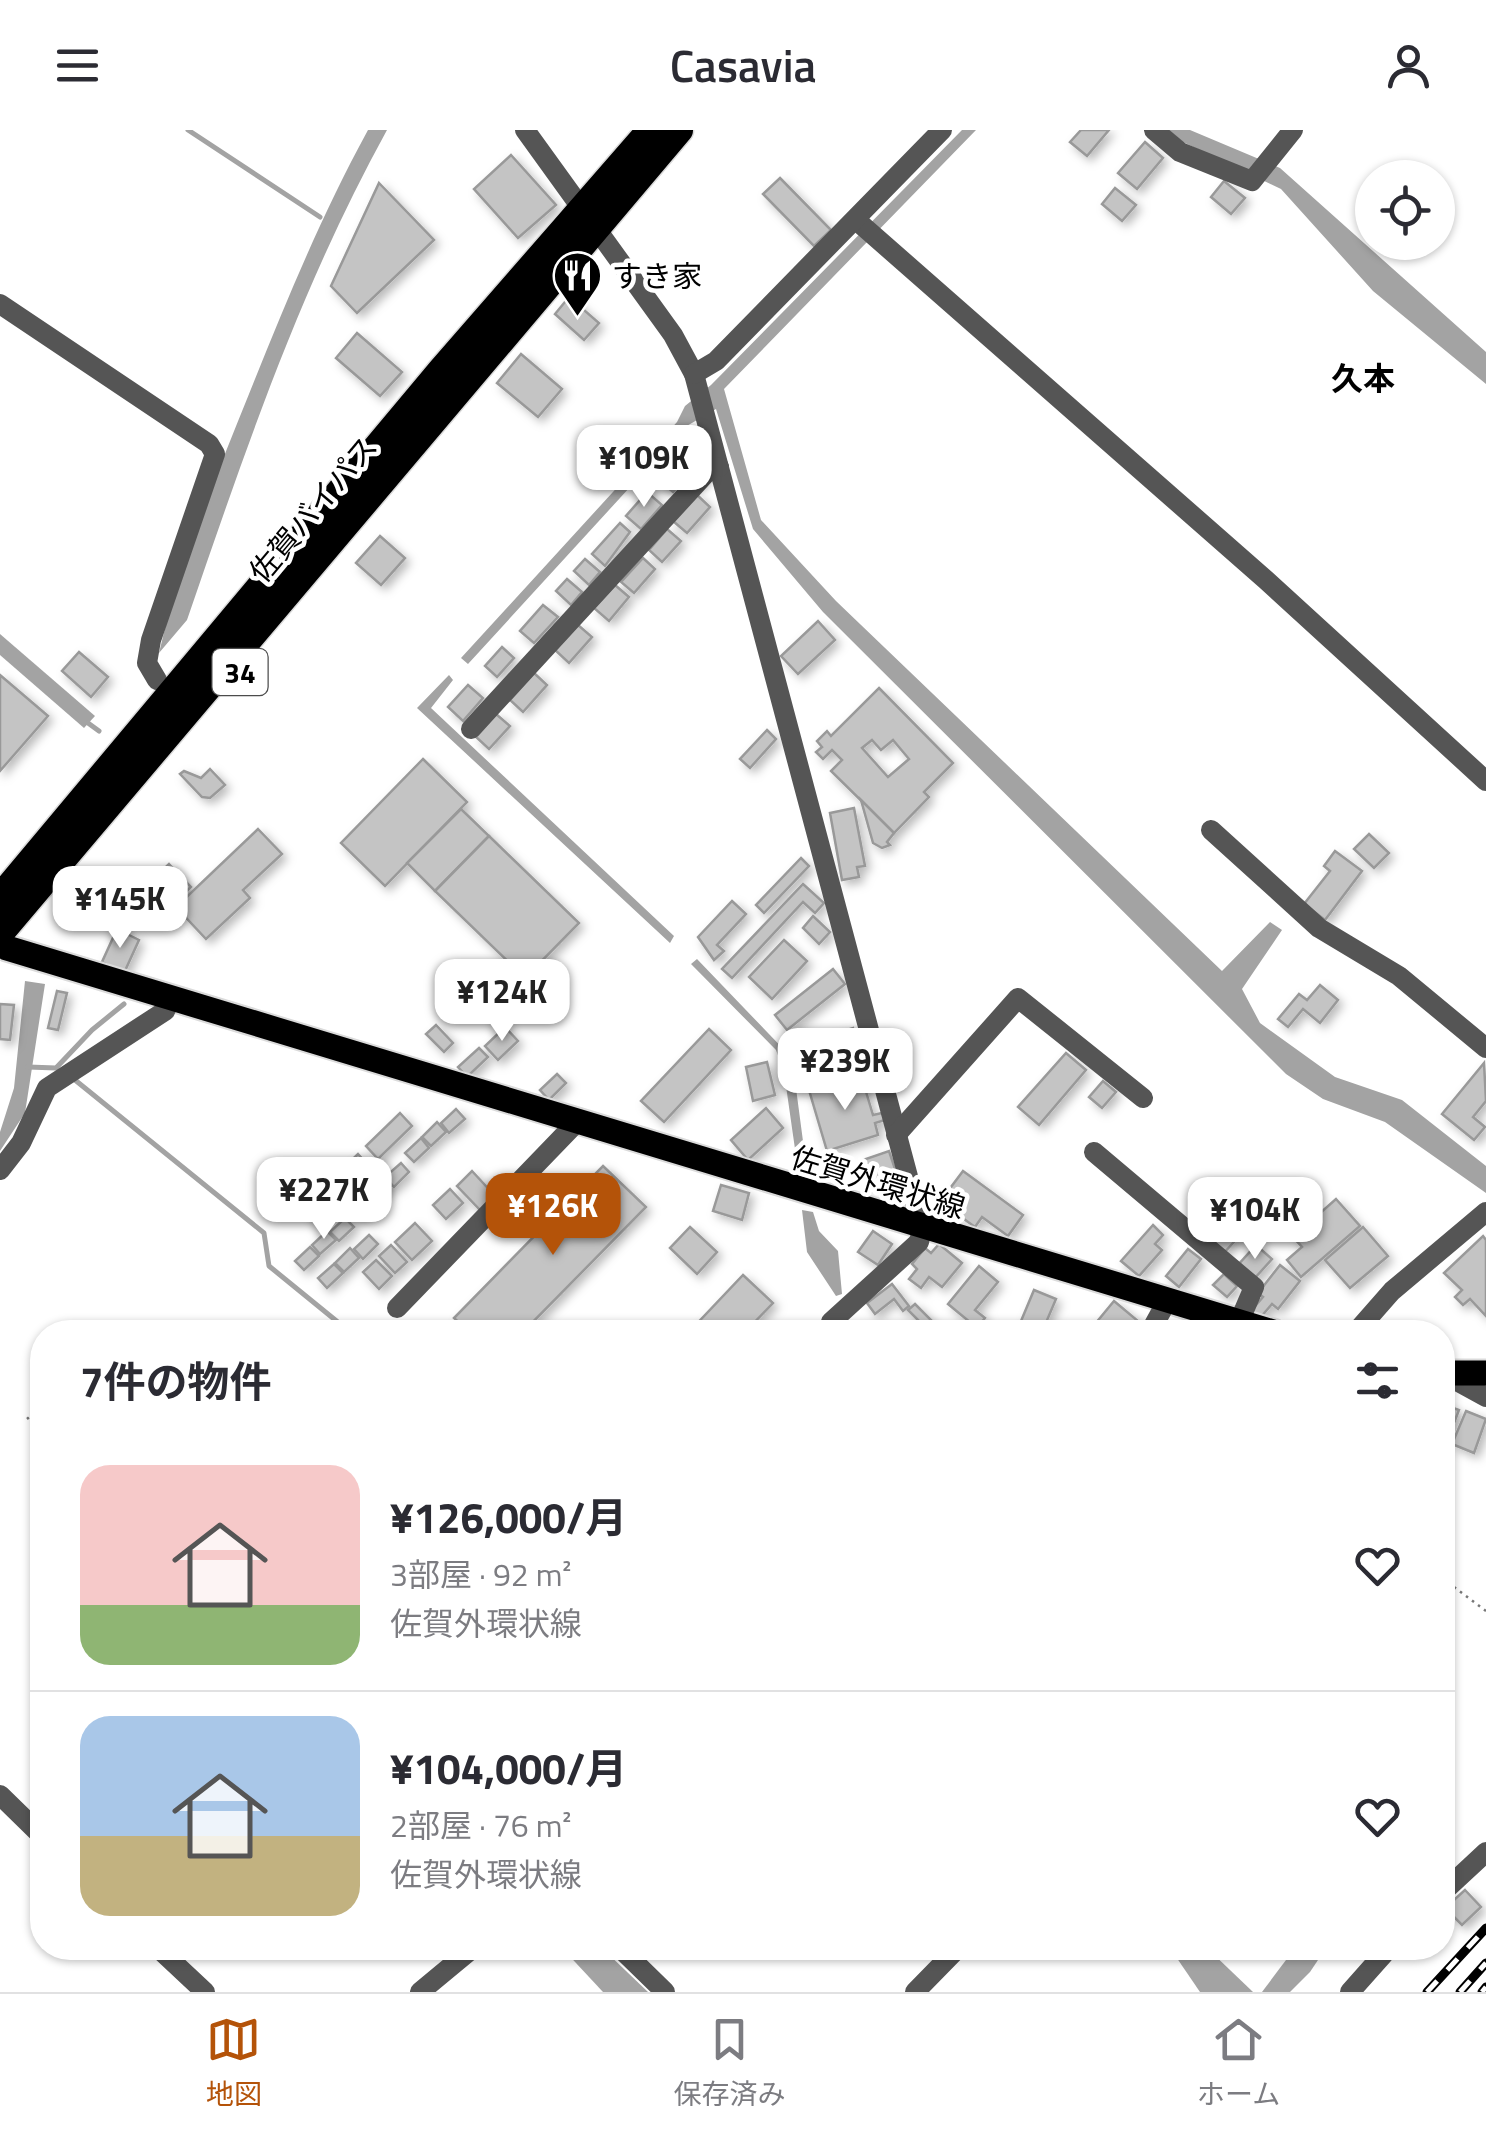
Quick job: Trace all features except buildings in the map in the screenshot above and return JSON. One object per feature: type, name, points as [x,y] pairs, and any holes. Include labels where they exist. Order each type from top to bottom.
[{"type":"highway","name":"佐賀バイパス","points":[[588,220],[651,130]]},
{"type":"highway","name":"佐賀バイパス","points":[[0,898],[275,586],[588,220],[680,130]]},
{"type":"highway","name":"34","points":[[0,870],[157,680],[394,407],[450,379]]},
{"type":"highway","name":"34","points":[[2,946],[429,447],[450,379]]},
{"type":"highway","name":"佐賀バイパス","points":[[2,946],[275,586]]},
{"type":"main road","name":"佐賀外環状線","points":[[2,946],[576,1124],[1231,1320]]},
{"type":"main road","points":[[1455,1373],[1486,1372]]},
{"type":"street","points":[[525,130],[673,335],[696,382],[922,1229],[919,1242],[834,1320]]},
{"type":"street","points":[[696,382],[865,229],[942,130]]},
{"type":"street","points":[[1154,130],[1180,152],[1252,181],[1292,130]]},
{"type":"street","points":[[865,229],[1266,580],[1486,782]]},
{"type":"street","points":[[0,304],[209,444],[215,454],[151,640],[146,664],[157,680]]},
{"type":"street","points":[[471,729],[710,469],[718,467]]},
{"type":"street","points":[[1211,830],[1319,928],[1399,976],[1486,1048]]},
{"type":"street","points":[[896,1134],[1018,998],[1143,1098]]},
{"type":"street","points":[[0,1170],[21,1143],[47,1088],[165,1011],[170,1000]]},
{"type":"street","points":[[397,1308],[576,1124]]},
{"type":"street","points":[[1094,1152],[1254,1287],[1239,1320]]},
{"type":"street","points":[[1367,1320],[1392,1291],[1486,1212]]},
{"type":"street","points":[[1157,1320],[1167,1302]]},
{"type":"street","points":[[1455,1380],[1486,1397]]},
{"type":"street","points":[[0,1795],[30,1824]]},
{"type":"street","points":[[1455,1881],[1486,1852]]},
{"type":"street","points":[[171,1960],[205,1992]]},
{"type":"street","points":[[431,1989],[461,1960]]},
{"type":"street","points":[[632,1960],[665,1992]]},
{"type":"street","points":[[915,1992],[946,1960]]},
{"type":"street","points":[[1350,1992],[1378,1960]]},
{"type":"path","points":[[1455,1588],[1486,1611]]},
{"type":"shaded area","points":[[368,130],[387,130],[301,310],[187,620],[159,653],[188,554],[236,426],[305,260]]},
{"type":"shaded area","points":[[962,130],[976,130],[724,389],[761,520],[836,601],[1222,971],[1270,922],[1282,930],[1242,989],[1260,1023],[1335,1077],[1402,1100],[1486,1166],[1486,1193],[1385,1122],[1323,1099],[1286,1074],[823,612],[753,529],[716,409],[685,427],[468,664],[461,658],[677,422],[685,406],[711,385]]},
{"type":"shaded area","points":[[1169,130],[1190,130],[1280,168],[1355,235],[1355,260],[1383,260],[1486,352],[1486,384],[1373,291],[1281,189],[1183,142]]},
{"type":"shaded area","points":[[0,634],[95,716],[84,728],[0,655]]},
{"type":"shaded area","points":[[449,675],[453,680],[431,708],[674,936],[670,943],[417,708]]},
{"type":"shaded area","points":[[697,959],[792,1058],[808,1179],[799,1177],[784,1072],[776,1050],[691,964]]},
{"type":"shaded area","points":[[25,981],[45,984],[25,1113],[0,1151],[0,1132],[14,1088]]},
{"type":"shaded area","points":[[802,1210],[813,1212],[819,1231],[838,1251],[842,1294],[836,1296],[807,1252]]},
{"type":"shaded area","points":[[573,1960],[615,1960],[648,1992],[603,1992]]},
{"type":"shaded area","points":[[1178,1960],[1220,1960],[1253,1992],[1200,1992]]},
{"type":"shaded area","points":[[1286,1960],[1318,1960],[1290,1992],[1262,1992]]},
{"type":"waterway","points":[[188,130],[320,217]]},
{"type":"waterway","points":[[88,723],[99,731]]},
{"type":"waterway","points":[[28,1067],[56,1068],[124,1004]]},
{"type":"waterway","points":[[75,1080],[264,1233],[269,1266],[335,1320]]},
{"type":"railway","points":[[1427,1992],[1486,1928]]},
{"type":"railway","points":[[1460,1992],[1486,1963]]},
{"type":"railway","points":[[1482,1992],[1486,1987]]},
{"type":"place","name":"すき家","points":[[577,318]]},
{"type":"district","name":"久本","points":[[1363,378]]}]
